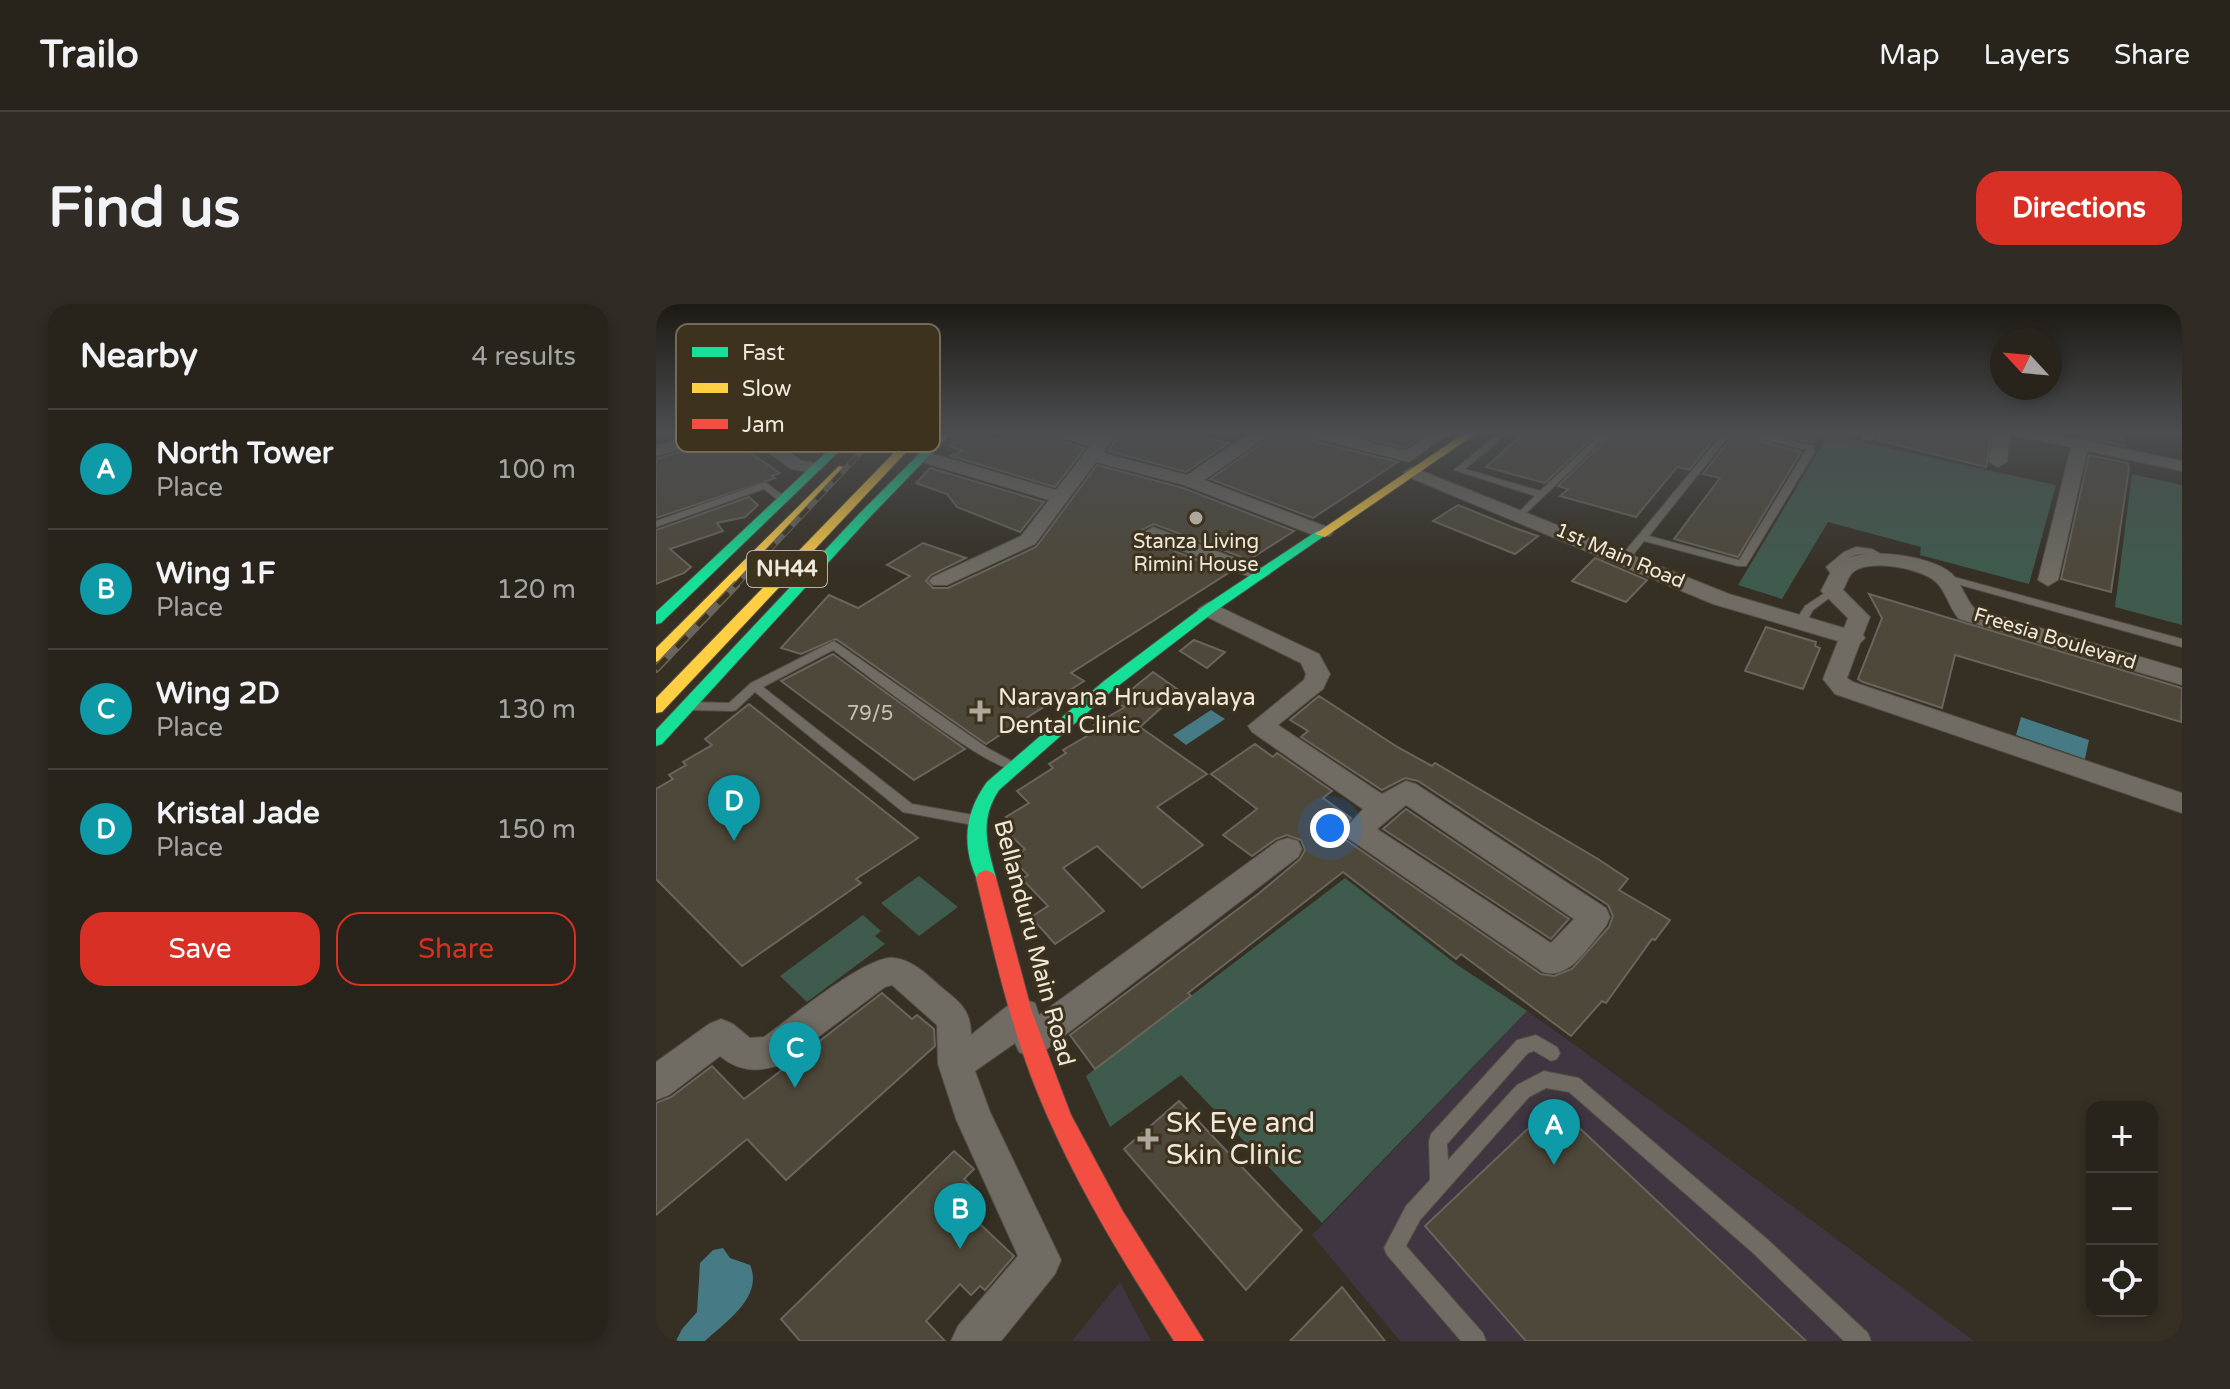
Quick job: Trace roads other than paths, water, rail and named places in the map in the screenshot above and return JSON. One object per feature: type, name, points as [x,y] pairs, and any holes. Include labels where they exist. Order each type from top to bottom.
[{"type":"main road","points":[[656,620],[801,480]]},
{"type":"main road","name":"NH44","points":[[656,657],[821,480]]},
{"type":"main road","name":"NH44","points":[[656,708],[873,480]]},
{"type":"main road","points":[[656,740],[900,480]]},
{"type":"main road","name":"Bellanduru Main Road","points":[[1190,1341],[1141,1265],[1062,1123],[1027,1028],[974,820],[978,805],[1012,767],[1109,685],[1209,609],[1400,480]]},
{"type":"main road","points":[[861,493],[886,494]]},
{"type":"street","points":[[1004,480],[1060,497]]},
{"type":"street","points":[[940,581],[1028,540],[1073,480]]},
{"type":"street","name":"1st Main Road","points":[[1433,480],[1626,557],[1721,599],[1842,634]]},
{"type":"street","points":[[2048,580],[2071,480]]},
{"type":"street","points":[[1190,481],[1323,532]]},
{"type":"street","points":[[1153,533],[1260,574]]},
{"type":"street","points":[[1943,577],[1900,561],[1857,560],[1843,569],[1836,584],[1859,617],[1842,634],[1835,679],[1844,688],[2182,803]]},
{"type":"street","name":"Freesia Boulevard","points":[[1943,577],[1967,614],[2182,677]]},
{"type":"street","points":[[1209,609],[1311,659],[1318,674],[1315,684],[1261,726],[1382,808]]},
{"type":"street","points":[[1406,791],[1595,917],[1554,962],[1358,830],[1382,808],[1406,791]]},
{"type":"street","points":[[955,1064],[990,1043],[1027,1028],[1288,849]]},
{"type":"street","points":[[656,1083],[721,1035],[744,1054],[770,1053],[875,976],[891,971],[902,974],[954,1018],[955,1064],[974,1119],[1041,1260],[973,1341]]},
{"type":"lane","points":[[1493,480],[1542,495]]},
{"type":"lane","points":[[1521,515],[1557,480]]},
{"type":"lane","points":[[1626,557],[1688,480]]},
{"type":"lane","points":[[1642,537],[1742,564],[1793,480]]},
{"type":"lane","points":[[656,524],[765,485],[782,499]]},
{"type":"lane","points":[[1801,622],[1809,608],[1836,584],[1831,567],[1852,551],[1862,549],[1876,554]]},
{"type":"lane","points":[[1943,577],[2182,643]]},
{"type":"lane","points":[[689,706],[732,707],[755,686],[834,645],[984,752],[1012,767]]},
{"type":"lane","points":[[755,686],[908,808],[974,820]]},
{"type":"lane","points":[[1440,1183],[1438,1141],[1523,1046],[1536,1043],[1551,1053]]},
{"type":"lane","points":[[1475,1341],[1394,1248],[1413,1213],[1523,1091],[1544,1079],[1573,1084],[1760,1246],[1860,1341]]},
{"type":"water","points":[[1211,710],[1225,719],[1186,745],[1173,735]]},
{"type":"water","points":[[2021,717],[2089,740],[2085,759],[2016,735]]},
{"type":"water","points":[[723,1248],[730,1258],[750,1265],[752,1288],[747,1298],[732,1317],[705,1341],[676,1341],[697,1312],[700,1263],[713,1250]]},
{"type":"railway","points":[[734,587],[834,480]]},
{"type":"railway","points":[[656,669],[736,585]]},
{"type":"place","name":"Stanza Living Rimini House","points":[[1196,518]]},
{"type":"place","name":"Narayana Hrudayalaya Dental Clinic","points":[[980,711]]},
{"type":"place","name":"Kristal Jade","points":[[734,841]]},
{"type":"place","name":"Wing 2D","points":[[795,1088]]},
{"type":"place","name":"SK Eye and Skin Clinic","points":[[1148,1139]]},
{"type":"place","name":"North Tower","points":[[1554,1165]]},
{"type":"place","name":"Wing 1F","points":[[960,1249]]}]
